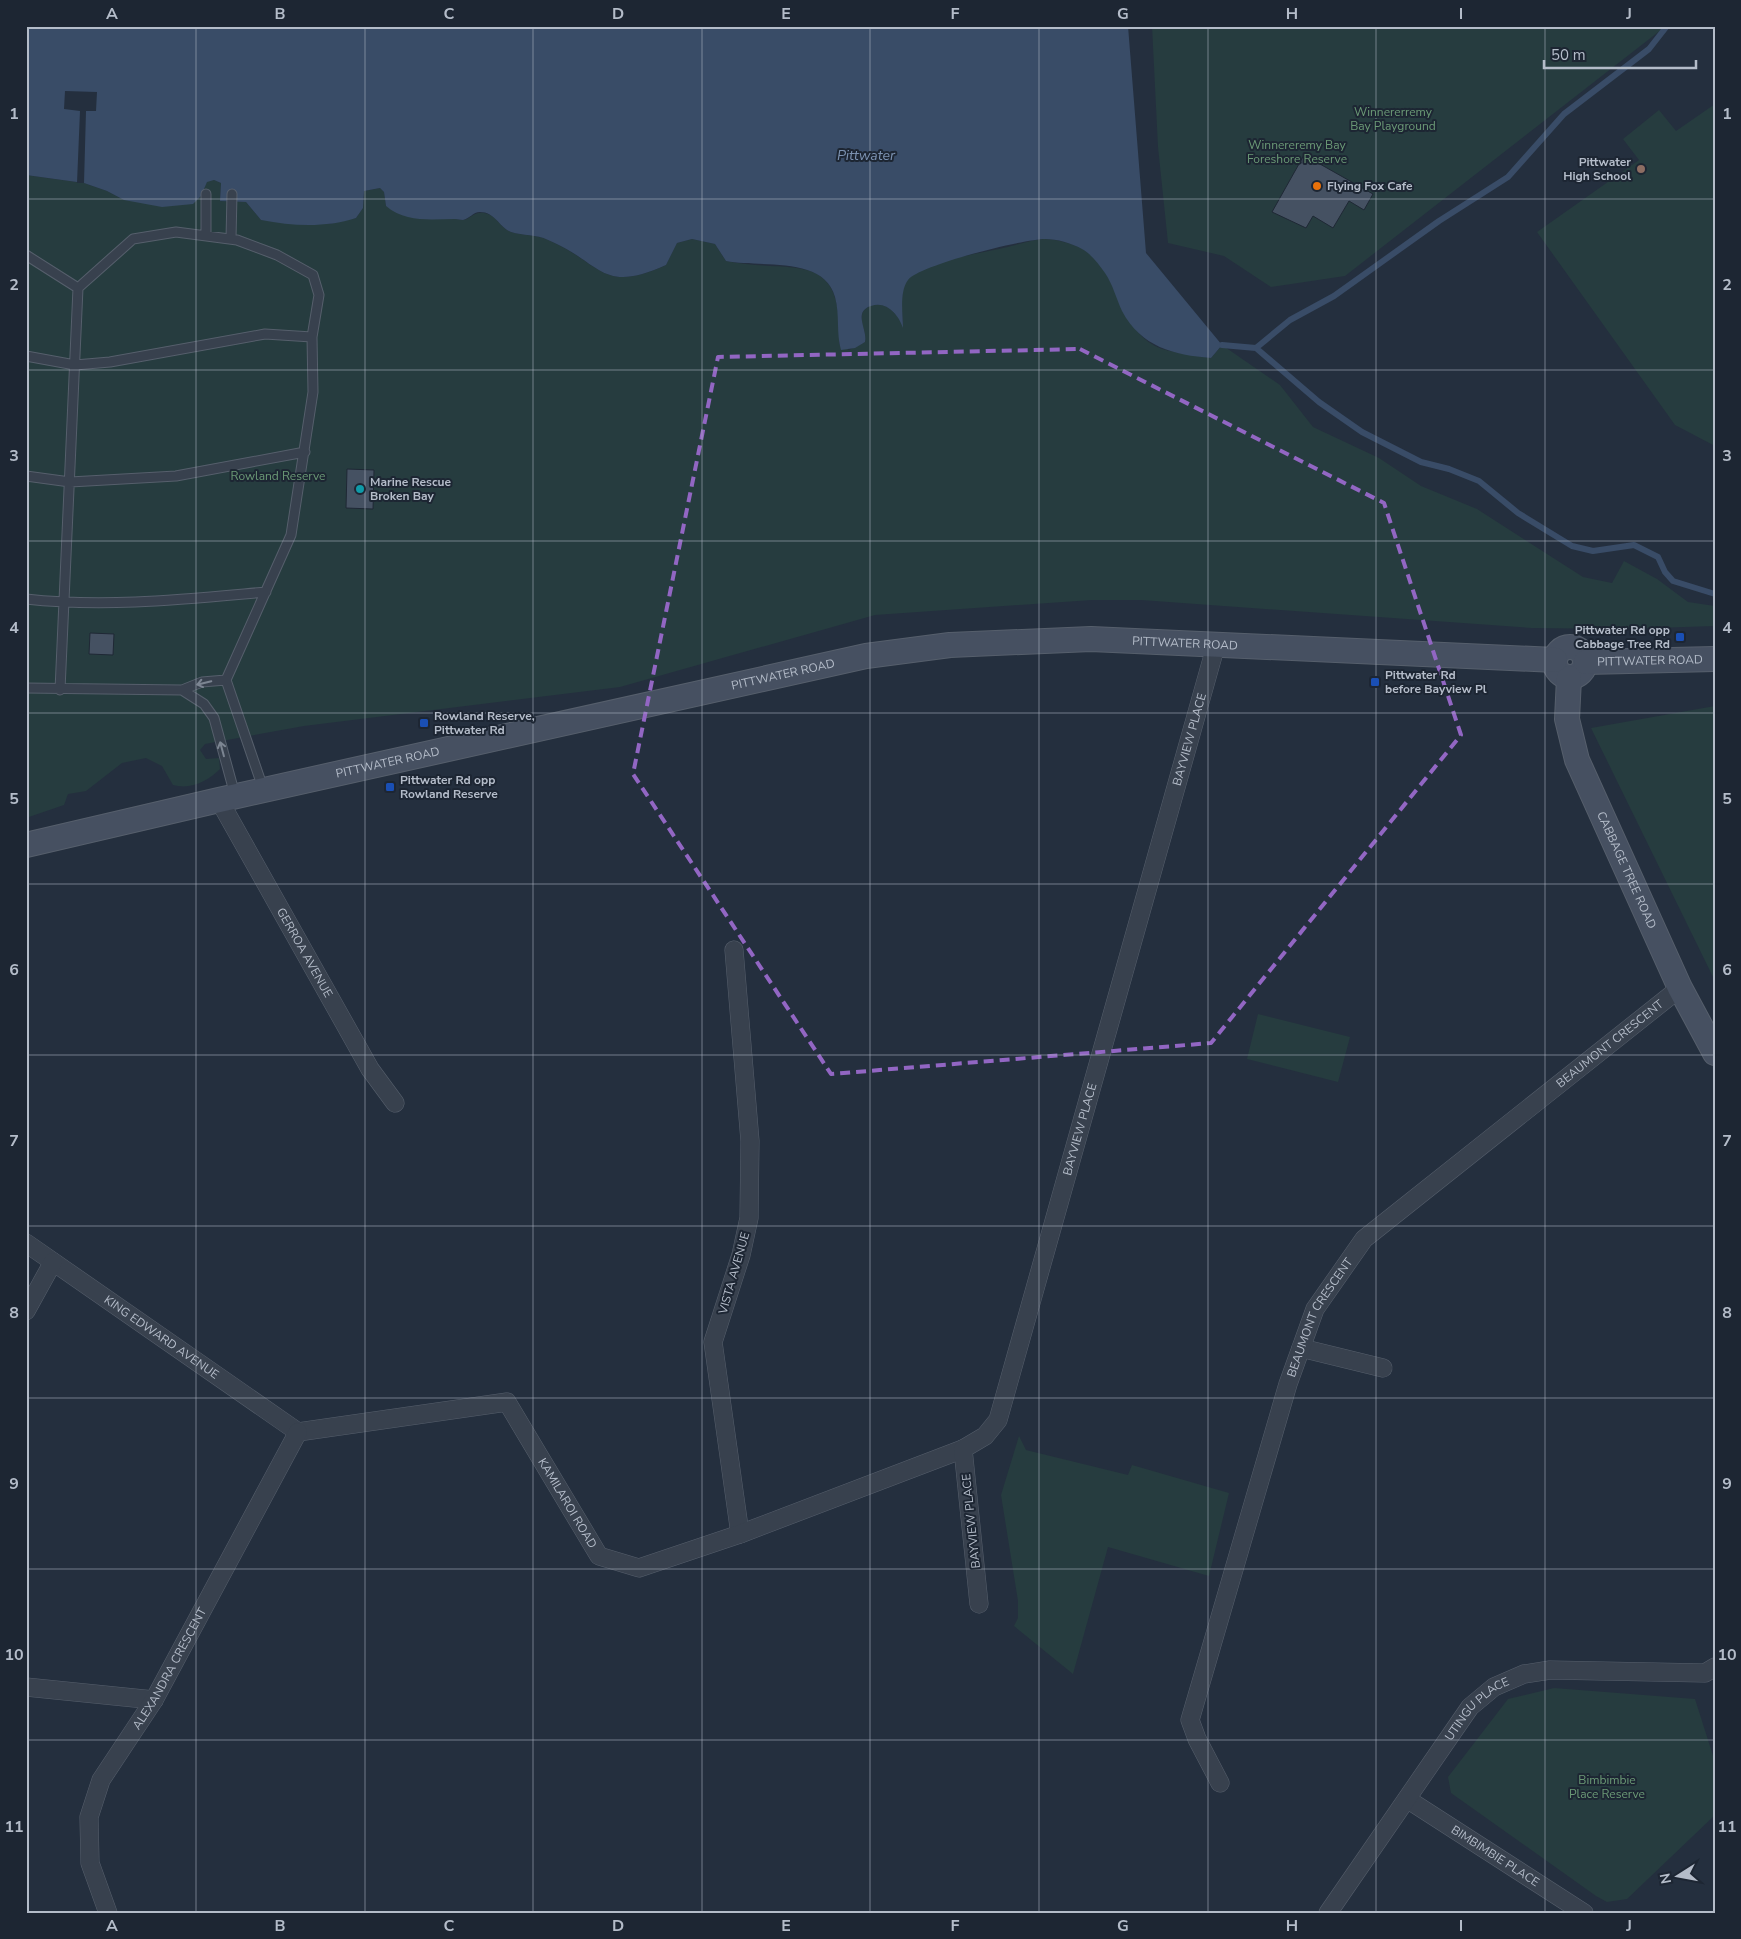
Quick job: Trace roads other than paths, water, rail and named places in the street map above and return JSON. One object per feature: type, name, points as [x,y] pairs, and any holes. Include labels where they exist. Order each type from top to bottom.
[{"type":"main road","name":"PITTWATER ROAD","points":[[26,845],[227,798],[866,656],[906,650],[991,642],[1092,639],[1570,666],[1715,659]]},
{"type":"main road","name":"CABBAGE TREE ROAD","points":[[1570,666],[1567,720],[1577,760],[1680,988],[1715,1053]]},
{"type":"street","name":"BAYVIEW PLACE","points":[[979,1604],[963,1449],[985,1436],[998,1420],[1216,645]]},
{"type":"street","name":"GERROA AVENUE","points":[[227,798],[370,1069],[395,1103]]},
{"type":"street","name":"VISTA AVENUE","points":[[734,950],[750,1141],[749,1218],[741,1255],[713,1342],[740,1534]]},
{"type":"street","name":"BEAUMONT CRESCENT","points":[[1220,1783],[1197,1739],[1190,1720],[1288,1384],[1315,1308],[1364,1240],[1680,988]]},
{"type":"street","name":"KING EDWARD AVENUE","points":[[26,1243],[298,1432]]},
{"type":"street","points":[[26,1311],[52,1262]]},
{"type":"street","points":[[1302,1348],[1383,1368]]},
{"type":"street","name":"KAMILAROI ROAD","points":[[298,1432],[507,1402],[599,1556],[638,1568],[740,1534],[963,1449]]},
{"type":"street","name":"ALEXANDRA CRESCENT","points":[[108,1913],[90,1863],[88,1817],[102,1780],[154,1700],[298,1432]]},
{"type":"street","name":"UTINGU PLACE","points":[[1328,1913],[1470,1708],[1494,1687],[1524,1674],[1550,1670],[1705,1673],[1715,1667]]},
{"type":"street","points":[[26,1687],[154,1700]]},
{"type":"street","name":"BIMBIMBIE PLACE","points":[[1407,1799],[1584,1913]]},
{"type":"lane","points":[[206,194],[206,236]]},
{"type":"lane","points":[[231,239],[232,194]]},
{"type":"lane","points":[[60,690],[78,288],[133,239],[176,232],[231,239],[276,255],[313,275],[319,295],[312,338],[313,392],[306,452],[291,535],[226,680],[263,791]]},
{"type":"lane","points":[[26,255],[78,288]]},
{"type":"lane","points":[[26,356],[75,365],[110,362],[265,334],[312,338]]},
{"type":"lane","points":[[26,476],[70,482],[176,476],[306,452]]},
{"type":"lane","points":[[26,599],[64,604],[161,601],[266,592]]},
{"type":"lane","points":[[26,688],[60,690],[182,690],[202,682],[226,680]]},
{"type":"lane","points":[[182,690],[204,704],[214,718],[227,798]]},
{"type":"water","name":"Pittwater","points":[[26,26],[1128,26],[1146,253],[1222,345],[1211,358],[1172,351],[1149,341],[1130,323],[1122,311],[1108,278],[1095,260],[1086,251],[1078,247],[1054,240],[1034,240],[995,248],[951,260],[916,274],[908,280],[903,291],[903,328],[895,314],[887,307],[882,305],[870,306],[862,314],[865,342],[855,348],[841,350],[835,297],[829,284],[818,275],[804,269],[789,266],[726,261],[715,244],[692,239],[677,243],[666,265],[627,277],[614,276],[603,272],[548,240],[511,232],[489,214],[478,212],[463,220],[419,219],[402,215],[386,206],[384,192],[380,188],[364,191],[363,208],[356,218],[321,225],[297,225],[261,220],[246,202],[220,201],[221,183],[214,180],[207,182],[201,196],[193,204],[162,207],[124,200],[107,191],[84,183],[26,175]]},
{"type":"waterway","points":[[1256,348],[1290,320],[1334,296],[1439,221],[1508,177],[1564,114],[1649,49],[1667,26]]},
{"type":"waterway","points":[[1222,345],[1256,348],[1319,402],[1362,432],[1421,462],[1449,469],[1479,481],[1518,513],[1572,546],[1593,551],[1634,545],[1658,557],[1665,572],[1673,581],[1715,594]]},
{"type":"place","name":"Pittwater High School","points":[[1641,169]]},
{"type":"place","name":"Flying Fox Cafe","points":[[1317,186]]},
{"type":"place","name":"Marine Rescue Broken Bay","points":[[360,489]]},
{"type":"place","name":"Pittwater Rd opp Cabbage Tree Rd","points":[[1680,637]]},
{"type":"place","name":"Pittwater Rd before Bayview Pl","points":[[1375,682]]},
{"type":"place","name":"Rowland Reserve, Pittwater Rd","points":[[424,723]]},
{"type":"place","name":"Pittwater Rd opp Rowland Reserve","points":[[390,787]]},
{"type":"park label","name":"Winnererremy Bay Playground","points":[[1393,119]]},
{"type":"park label","name":"Winnereremy Bay Foreshore Reserve","points":[[1297,152]]},
{"type":"park label","name":"Rowland Reserve","points":[[278,476]]},
{"type":"park label","name":"Bimbimbie Place Reserve","points":[[1607,1787]]}]
